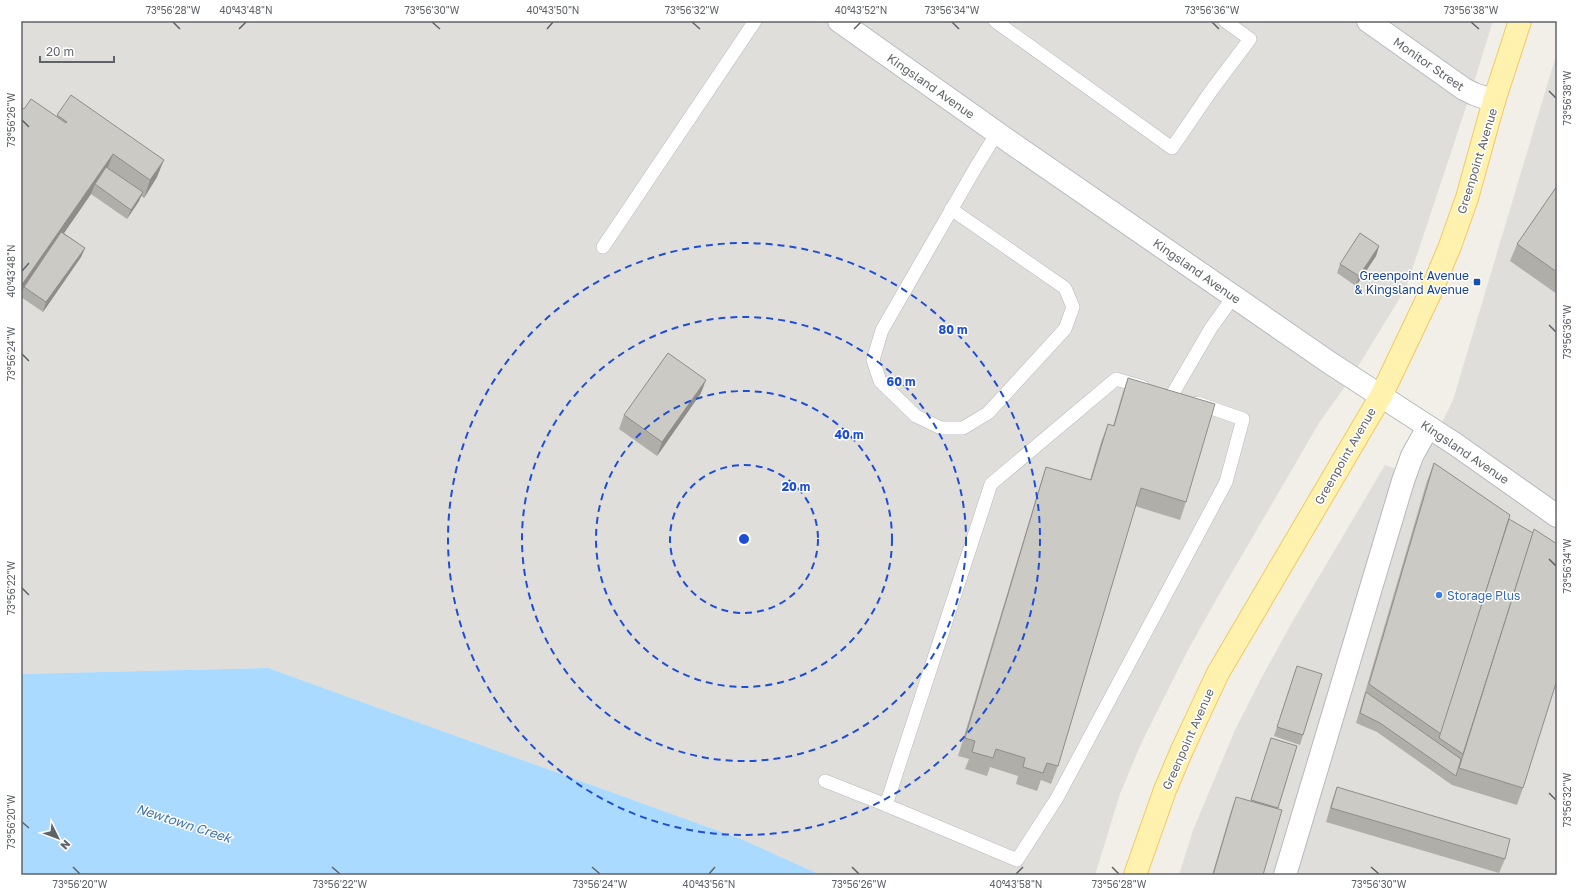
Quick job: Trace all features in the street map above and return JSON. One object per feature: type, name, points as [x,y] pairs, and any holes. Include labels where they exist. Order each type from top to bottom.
[{"type":"main road","name":"Kingsland Avenue","points":[[840,21],[997,133],[1330,363],[1428,427],[1557,516]]},
{"type":"main road","name":"Monitor Street","points":[[1368,21],[1464,89],[1494,101]]},
{"type":"main road","name":"Greenpoint Avenue","points":[[1135,875],[1150,830],[1182,750],[1218,673],[1380,396],[1423,310],[1448,253],[1467,198],[1494,101],[1520,21]]},
{"type":"main road","points":[[1285,875],[1403,481],[1412,456],[1428,427]]},
{"type":"lane","points":[[603,247],[755,21]]},
{"type":"lane","points":[[995,21],[1172,148],[1250,39],[1225,21]]},
{"type":"lane","points":[[951,209],[1065,288],[1073,307],[1065,329],[988,413],[963,428],[941,428],[916,416],[880,381],[873,360],[882,330],[951,209],[997,133]]},
{"type":"lane","points":[[1172,395],[1211,328],[1234,296]]},
{"type":"lane","points":[[825,781],[1017,860],[1057,798],[1226,482],[1243,419],[1172,395],[1116,379],[991,484],[886,805]]},
{"type":"shaded area","points":[[21,21],[1493,21],[1406,288],[1349,381],[1319,423],[1188,650],[1140,746],[1120,794],[1095,875],[821,875],[741,839],[268,668],[21,674]]},
{"type":"shaded area","points":[[1557,52],[1557,875],[1179,875],[1193,830],[1235,730],[1291,624],[1385,465],[1416,476],[1453,400]]},
{"type":"water","name":"Newtown Creek","points":[[268,668],[741,839],[821,875],[21,875],[21,674]]},
{"type":"building","points":[[71,95],[164,160],[150,180],[113,154],[21,286],[21,107],[24,109],[31,99],[66,123],[67,122],[57,115]]},
{"type":"building","points":[[106,167],[143,192],[131,210],[95,184]]},
{"type":"building","points":[[1557,186],[1557,272],[1517,244]]},
{"type":"building","points":[[61,232],[85,248],[46,302],[24,287]]},
{"type":"building","points":[[1360,233],[1379,246],[1359,276],[1340,264]]},
{"type":"building","points":[[668,353],[706,380],[662,442],[624,415]]},
{"type":"building","points":[[1128,378],[1215,404],[1186,502],[1141,488],[1058,766],[1047,763],[1043,773],[1023,767],[1025,758],[996,749],[993,758],[972,752],[975,741],[965,738],[1046,467],[1091,480],[1108,424],[1114,426]]},
{"type":"building","name":"Storage Plus","points":[[1434,463],[1510,515],[1441,734],[1369,684]]},
{"type":"building","points":[[1509,519],[1533,533],[1463,754],[1439,738]]},
{"type":"building","points":[[1534,529],[1557,544],[1557,680],[1523,788],[1459,768]]},
{"type":"building","points":[[1297,666],[1322,674],[1303,735],[1277,727]]},
{"type":"building","points":[[1366,692],[1461,759],[1456,776],[1380,723],[1360,713]]},
{"type":"building","points":[[1271,738],[1297,746],[1278,808],[1251,800]]},
{"type":"building","points":[[1337,787],[1510,839],[1505,859],[1331,808]]},
{"type":"building","points":[[1236,797],[1282,810],[1263,875],[1213,875]]},
{"type":"place","name":"Greenpoint Avenue & Kingsland Avenue","points":[[1477,282]]},
{"type":"place","name":"Storage Plus","points":[[1439,595]]}]
